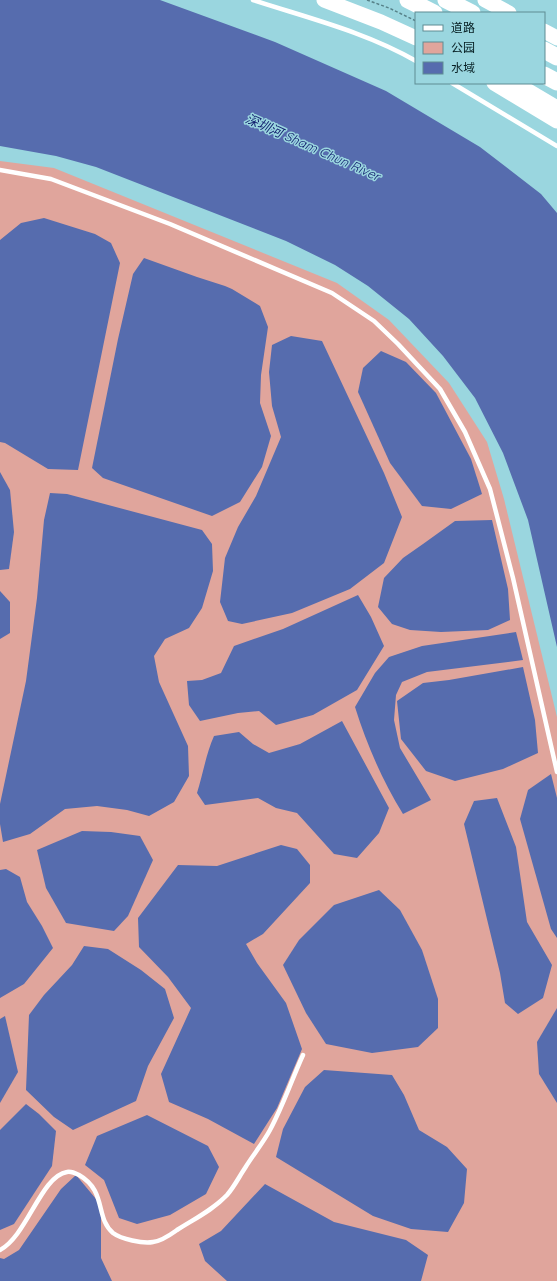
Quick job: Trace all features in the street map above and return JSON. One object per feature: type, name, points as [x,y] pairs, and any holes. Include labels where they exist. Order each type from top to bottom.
[{"type":"highway","points":[[408,0],[432,12]]},
{"type":"highway","points":[[433,0],[438,12]]},
{"type":"highway","points":[[446,0],[470,12]]},
{"type":"highway","points":[[545,51],[557,57]]},
{"type":"highway","points":[[545,76],[557,82]]},
{"type":"highway","points":[[515,84],[557,109]]},
{"type":"main road","points":[[324,0],[374,19],[415,38]]},
{"type":"main road","points":[[485,0],[507,12]]},
{"type":"main road","points":[[545,32],[557,38]]},
{"type":"main road","points":[[496,84],[557,121]]},
{"type":"lane","points":[[253,0],[358,34],[402,53],[415,60]]},
{"type":"lane","points":[[454,84],[557,146]]},
{"type":"lane","points":[[0,170],[51,179],[170,224],[332,293],[374,322],[398,344],[440,389],[465,432],[490,489],[513,578],[557,772]]},
{"type":"lane","points":[[0,1250],[6,1247],[14,1239],[49,1184],[58,1175],[68,1171],[75,1172],[83,1177],[96,1191],[106,1224],[112,1233],[134,1241],[153,1243],[163,1239],[209,1210],[228,1195],[270,1130],[303,1055]]},
{"type":"path","points":[[367,0],[389,8],[415,21]]},
{"type":"green space","points":[[0,161],[54,168],[337,283],[389,320],[449,383],[487,442],[504,499],[557,717],[557,1281],[0,1281]]},
{"type":"water","name":"深圳河 Sham Chun River","points":[[0,0],[160,0],[275,42],[386,91],[480,147],[541,194],[557,213],[557,647],[528,520],[503,453],[475,398],[443,356],[409,319],[368,286],[335,265],[286,241],[96,167],[56,156],[0,146]]},
{"type":"water","points":[[44,218],[95,234],[111,243],[120,263],[78,470],[48,469],[5,443],[0,442],[0,240],[21,223]]},
{"type":"water","points":[[144,258],[232,289],[260,306],[268,327],[261,375],[260,403],[271,436],[262,467],[240,502],[212,516],[103,478],[92,468],[118,339],[133,274]]},
{"type":"water","points":[[291,336],[322,341],[384,473],[402,517],[384,563],[350,589],[292,613],[242,624],[228,621],[220,602],[225,558],[238,527],[256,496],[281,437],[272,406],[269,372],[272,345]]},
{"type":"water","points":[[381,351],[406,362],[436,393],[471,459],[482,494],[451,509],[422,506],[390,463],[358,392],[363,368]]},
{"type":"water","points":[[0,472],[10,490],[14,532],[9,569],[0,570]]},
{"type":"water","points":[[50,493],[67,494],[202,530],[212,544],[213,571],[202,608],[189,628],[165,639],[154,656],[159,682],[188,746],[189,776],[174,802],[149,816],[127,810],[97,806],[65,809],[30,834],[3,842],[0,824],[0,804],[26,681],[37,598],[44,520]]},
{"type":"water","points":[[492,520],[508,589],[510,620],[488,630],[441,632],[410,630],[392,624],[378,607],[384,578],[403,558],[455,521]]},
{"type":"water","points":[[0,591],[10,602],[10,633],[0,639]]},
{"type":"water","points":[[358,595],[371,617],[384,646],[357,690],[313,715],[276,725],[259,711],[238,713],[200,721],[189,705],[187,681],[202,680],[221,673],[234,646],[283,629]]},
{"type":"water","points":[[516,632],[523,660],[427,672],[402,682],[396,695],[394,720],[400,748],[431,800],[403,814],[388,788],[376,762],[355,707],[375,673],[389,657],[422,646]]},
{"type":"water","points":[[523,667],[535,720],[538,753],[503,769],[455,781],[426,771],[401,739],[397,701],[423,683]]},
{"type":"water","points":[[342,721],[389,808],[379,833],[357,858],[334,854],[297,813],[276,808],[258,798],[205,805],[197,793],[214,736],[239,732],[253,744],[269,753],[300,744]]},
{"type":"water","points":[[551,774],[557,798],[557,938],[551,929],[520,819],[528,790]]},
{"type":"water","points":[[497,798],[516,847],[527,922],[552,965],[543,998],[518,1014],[505,1003],[500,973],[464,824],[474,801]]},
{"type":"water","points":[[82,831],[111,832],[140,836],[153,860],[128,916],[114,931],[66,923],[46,888],[37,850]]},
{"type":"water","points":[[281,845],[297,849],[310,865],[310,883],[263,934],[246,944],[257,963],[286,1003],[302,1049],[277,1108],[254,1144],[208,1119],[169,1102],[161,1074],[191,1008],[168,977],[139,947],[138,918],[178,865],[217,866]]},
{"type":"water","points":[[6,869],[20,877],[27,902],[42,926],[53,948],[24,984],[0,998],[0,870]]},
{"type":"water","points":[[379,890],[400,910],[422,950],[438,999],[438,1028],[418,1047],[372,1053],[326,1044],[306,1013],[283,965],[299,940],[334,905]]},
{"type":"water","points":[[84,946],[108,949],[141,970],[165,989],[174,1018],[148,1066],[136,1101],[73,1130],[54,1117],[26,1090],[29,1015],[44,995],[72,965]]},
{"type":"water","points":[[557,1008],[557,1103],[539,1074],[537,1042]]},
{"type":"water","points":[[5,1016],[18,1072],[0,1103],[0,1019]]},
{"type":"water","points":[[324,1070],[392,1075],[404,1095],[419,1130],[447,1147],[467,1169],[464,1203],[448,1232],[411,1229],[373,1216],[276,1157],[283,1129],[305,1087]]},
{"type":"water","points":[[26,1104],[39,1114],[56,1131],[52,1166],[14,1224],[0,1230],[0,1130]]},
{"type":"water","points":[[147,1115],[208,1146],[219,1167],[206,1194],[170,1215],[137,1224],[119,1218],[104,1180],[85,1165],[97,1136]]},
{"type":"water","points":[[76,1175],[101,1205],[101,1258],[112,1281],[0,1281],[0,1258],[4,1259],[19,1250],[61,1189]]},
{"type":"water","points":[[265,1184],[334,1222],[406,1240],[428,1255],[421,1281],[227,1281],[205,1261],[199,1244],[221,1231]]}]
